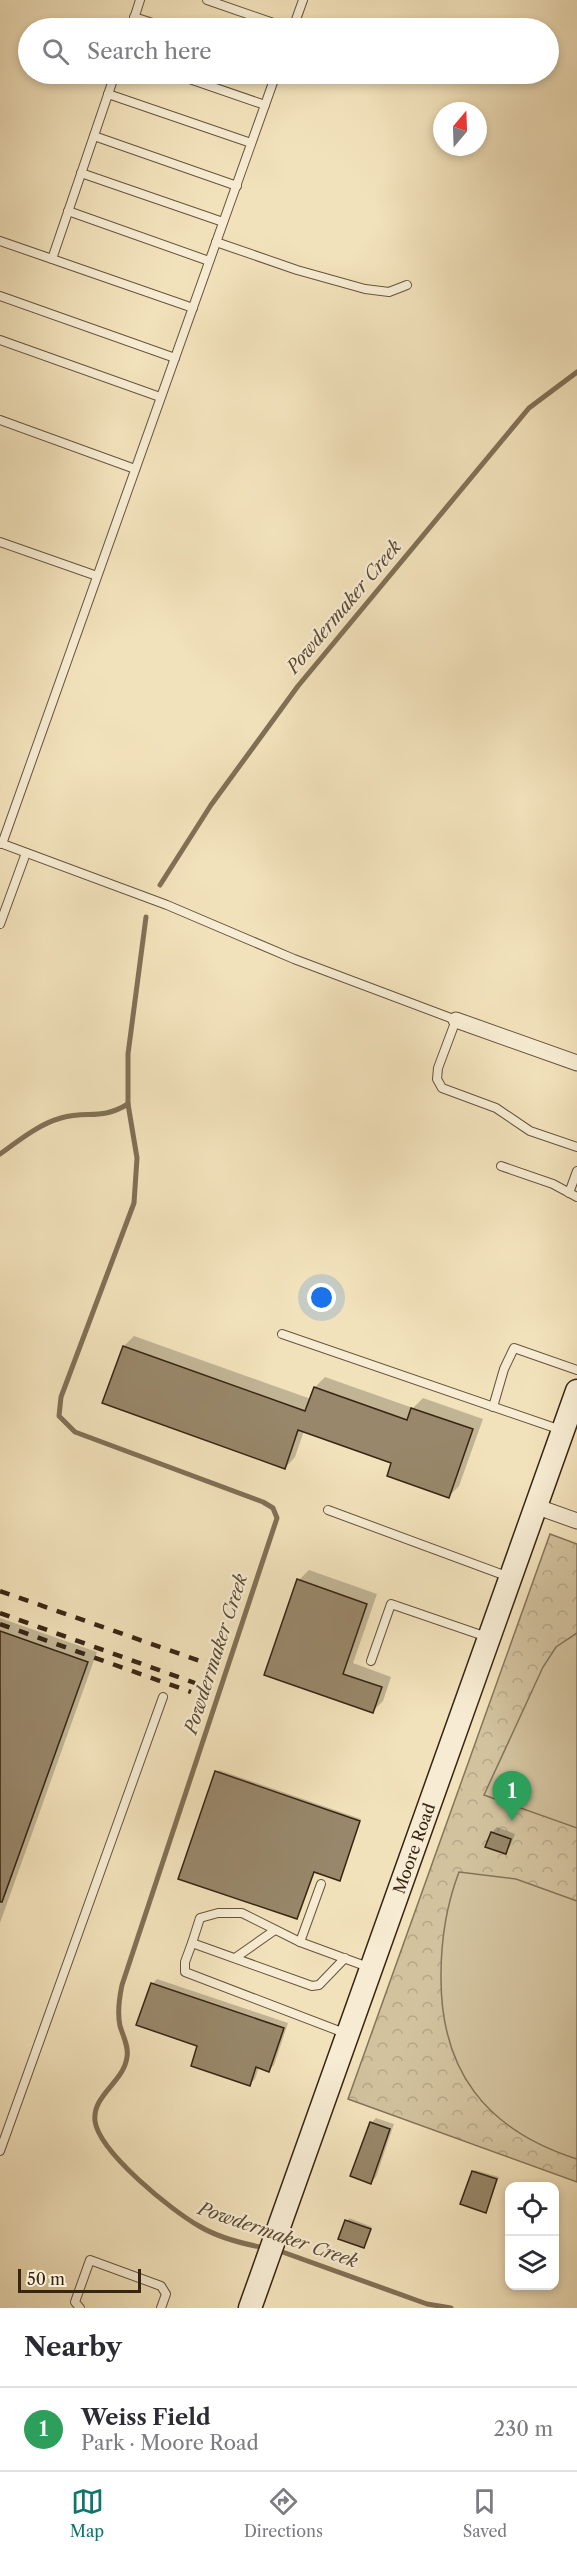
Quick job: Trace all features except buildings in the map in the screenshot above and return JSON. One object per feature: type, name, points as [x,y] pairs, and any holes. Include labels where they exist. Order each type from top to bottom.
[{"type":"street","points":[[456,1020],[577,1063]]},
{"type":"street","name":"Moore Road","points":[[250,2308],[577,1391]]},
{"type":"street","points":[[535,1506],[577,1521]]},
{"type":"lane","points":[[137,18],[134,17],[140,0]]},
{"type":"lane","points":[[207,0],[259,18]]},
{"type":"lane","points":[[295,18],[299,1]]},
{"type":"lane","points":[[52,260],[112,84]]},
{"type":"lane","points":[[204,84],[264,105]]},
{"type":"lane","points":[[272,84],[1,843],[167,905],[294,959],[456,1020],[438,1068],[437,1079],[442,1088],[496,1108],[530,1131],[577,1148]]},
{"type":"lane","points":[[108,94],[251,143]]},
{"type":"lane","points":[[94,136],[237,186]]},
{"type":"lane","points":[[81,173],[223,222]]},
{"type":"lane","points":[[68,212],[209,261]]},
{"type":"lane","points":[[0,241],[193,308]]},
{"type":"lane","points":[[216,242],[297,270],[365,290],[388,292],[407,285]]},
{"type":"lane","points":[[0,296],[175,358]]},
{"type":"lane","points":[[0,340],[160,397]]},
{"type":"lane","points":[[0,420],[135,469]]},
{"type":"lane","points":[[0,542],[97,576]]},
{"type":"lane","points":[[0,924],[26,853]]},
{"type":"lane","points":[[501,1166],[552,1184],[573,1195],[577,1171]]},
{"type":"lane","points":[[282,1334],[563,1431]]},
{"type":"lane","points":[[493,1407],[504,1369],[514,1348],[577,1370]]},
{"type":"lane","points":[[328,1510],[510,1577]]},
{"type":"lane","points":[[371,1662],[391,1604],[489,1637]]},
{"type":"lane","points":[[0,2151],[163,1697]]},
{"type":"lane","points":[[300,1942],[321,1884]]},
{"type":"lane","points":[[347,2034],[185,1972],[185,1962],[200,1918],[218,1913],[242,1913],[300,1942],[370,1968]]},
{"type":"lane","points":[[235,1958],[274,1930]]},
{"type":"lane","points":[[192,1943],[312,1986],[319,1985],[345,1958]]},
{"type":"lane","points":[[80,2308],[75,2302],[90,2259],[161,2286],[166,2294],[161,2308]]},
{"type":"green space","points":[[550,1534],[577,1544],[577,2182],[348,2099]]},
{"type":"green space","points":[[577,1633],[577,1828],[484,1795],[543,1667],[556,1647]]},
{"type":"green space","points":[[459,1872],[516,1879],[577,1901],[577,2159],[545,2147],[517,2132],[494,2113],[475,2092],[460,2068],[449,2040],[443,2009],[441,1975],[445,1922]]},
{"type":"waterway","name":"Powdermaker Creek","points":[[160,885],[211,805],[298,686],[529,408],[577,372]]},
{"type":"waterway","name":"Powdermaker Creek","points":[[146,917],[128,1054],[128,1104],[137,1158],[134,1203],[61,1397],[59,1416],[75,1432],[263,1502],[273,1508],[277,1518],[122,1985],[119,2016],[127,2057],[125,2066],[98,2104],[95,2121],[109,2148],[123,2164],[138,2180],[172,2208],[214,2234],[265,2248]]},
{"type":"waterway","points":[[0,1154],[45,1124],[70,1116],[102,1114],[128,1104]]},
{"type":"waterway","name":"Powdermaker Creek","points":[[277,2250],[427,2304],[451,2308]]},
{"type":"railway","points":[[0,1591],[203,1662]]},
{"type":"railway","points":[[0,1613],[195,1683]]},
{"type":"railway","points":[[0,1624],[191,1692]]},
{"type":"place","name":"Weiss Field","points":[[512,1821]]}]
